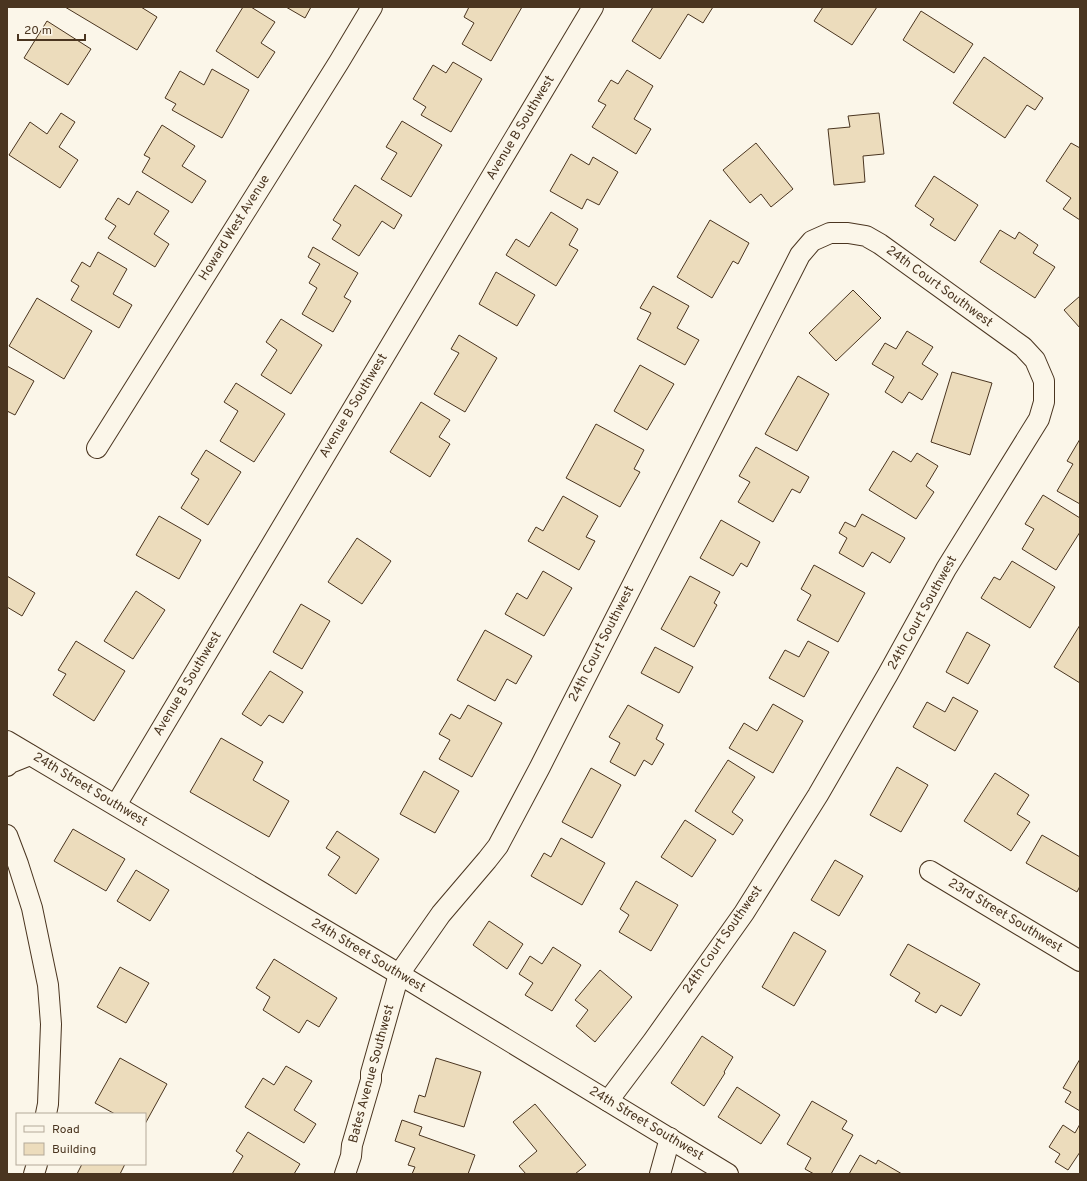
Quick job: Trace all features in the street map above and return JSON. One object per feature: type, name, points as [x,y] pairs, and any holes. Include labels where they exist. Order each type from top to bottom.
[{"type":"street","name":"Howard West Avenue","points":[[97,448],[372,7]]},
{"type":"street","name":"Avenue B Southwest","points":[[116,805],[593,7]]},
{"type":"street","name":"24th Court Southwest","points":[[399,974],[441,914],[498,846],[540,767],[800,255],[812,241],[830,233],[848,233],[866,236],[880,244],[1023,347],[1035,360],[1044,381],[1044,402],[1039,419],[946,569],[888,674],[818,795],[744,913],[653,1041],[608,1101]]},
{"type":"street","name":"24th Street Southwest","points":[[7,741],[399,974],[728,1174]]},
{"type":"street","points":[[7,766],[10,763],[30,755]]},
{"type":"street","points":[[7,835],[32,908],[48,985],[51,1024],[48,1104],[46,1113]]},
{"type":"street","name":"23rd Street Southwest","points":[[930,871],[1080,961]]},
{"type":"street","name":"Bates Avenue Southwest","points":[[345,1174],[371,1080],[371,1073],[399,974]]},
{"type":"street","points":[[660,1174],[670,1138]]},
{"type":"building","points":[[65,7],[141,7],[157,17],[137,50]]},
{"type":"building","points":[[243,7],[251,7],[275,22],[261,43],[275,52],[258,78],[216,51]]},
{"type":"building","points":[[286,7],[311,7],[305,18]]},
{"type":"building","points":[[469,7],[522,7],[491,61],[462,44],[474,23],[464,17]]},
{"type":"building","points":[[653,7],[713,7],[703,23],[688,14],[660,59],[632,41]]},
{"type":"building","points":[[823,7],[877,7],[852,45],[814,21]]},
{"type":"building","points":[[921,11],[973,44],[954,73],[903,40]]},
{"type":"building","points":[[47,21],[91,49],[68,85],[24,58]]},
{"type":"building","points":[[984,57],[1043,98],[1035,110],[1027,105],[1005,138],[953,103]]},
{"type":"building","points":[[453,62],[482,79],[451,132],[421,115],[426,107],[413,99],[433,65],[446,73]]},
{"type":"building","points":[[212,69],[249,90],[222,138],[172,110],[176,104],[165,98],[180,71],[204,85]]},
{"type":"building","points":[[627,70],[653,86],[634,119],[651,129],[636,154],[592,127],[606,105],[598,101],[611,80],[618,84]]},
{"type":"building","points":[[61,113],[75,122],[59,147],[78,160],[60,188],[9,155],[30,122],[47,134]]},
{"type":"building","points":[[879,113],[884,154],[863,156],[865,182],[834,185],[828,129],[850,127],[848,116]]},
{"type":"building","points":[[402,121],[442,145],[411,197],[381,179],[397,153],[386,147]]},
{"type":"building","points":[[162,125],[195,146],[182,166],[206,181],[192,203],[142,172],[150,158],[144,155]]},
{"type":"building","points":[[756,143],[793,189],[771,207],[761,194],[750,203],[723,170]]},
{"type":"building","points":[[1071,143],[1080,148],[1080,220],[1063,209],[1071,198],[1046,181]]},
{"type":"building","points":[[571,154],[589,165],[593,157],[618,172],[599,205],[587,199],[582,209],[550,191]]},
{"type":"building","points":[[934,176],[978,205],[955,241],[930,225],[934,219],[915,206]]},
{"type":"building","points":[[355,185],[402,215],[394,229],[382,221],[359,256],[332,239],[341,225],[333,220]]},
{"type":"building","points":[[137,191],[169,211],[154,234],[169,244],[155,267],[108,238],[116,226],[105,219],[118,198],[129,205]]},
{"type":"building","points":[[551,212],[578,229],[569,245],[578,250],[556,286],[506,255],[516,239],[529,247]]},
{"type":"building","points":[[710,220],[749,243],[738,264],[733,261],[712,298],[677,277]]},
{"type":"building","points":[[1000,230],[1015,239],[1019,232],[1038,245],[1033,253],[1055,267],[1035,298],[980,262]]},
{"type":"building","points":[[313,247],[358,273],[344,297],[351,301],[333,332],[302,314],[317,288],[309,283],[320,264],[308,257]]},
{"type":"building","points":[[98,252],[127,269],[113,294],[132,305],[119,328],[71,300],[79,286],[71,281],[82,262],[90,267]]},
{"type":"building","points":[[496,272],[535,295],[517,326],[479,304]]},
{"type":"building","points":[[653,286],[689,306],[677,328],[699,340],[685,365],[637,339],[651,313],[640,308]]},
{"type":"building","points":[[853,290],[881,318],[836,361],[809,333]]},
{"type":"building","points":[[1080,296],[1080,328],[1064,310]]},
{"type":"building","points":[[37,298],[92,331],[64,379],[9,346]]},
{"type":"building","points":[[281,319],[322,345],[291,394],[261,375],[277,350],[266,342]]},
{"type":"building","points":[[907,331],[933,347],[922,364],[938,374],[922,400],[909,392],[902,403],[885,392],[894,377],[872,364],[885,343],[896,349]]},
{"type":"building","points":[[459,335],[497,358],[465,412],[434,394],[459,353],[451,349]]},
{"type":"building","points":[[640,365],[674,384],[647,430],[614,411]]},
{"type":"building","points":[[7,366],[34,381],[15,415],[7,411]]},
{"type":"building","points":[[952,372],[992,383],[970,455],[931,442]]},
{"type":"building","points":[[798,376],[829,394],[797,451],[765,434]]},
{"type":"building","points":[[236,383],[285,414],[254,462],[220,441],[238,411],[224,402]]},
{"type":"building","points":[[421,402],[450,420],[439,437],[450,444],[430,477],[390,452]]},
{"type":"building","points":[[596,424],[644,450],[634,469],[640,472],[620,507],[566,478]]},
{"type":"building","points":[[1080,439],[1080,504],[1057,491],[1073,464],[1067,461]]},
{"type":"building","points":[[756,447],[809,477],[800,493],[792,489],[773,522],[738,502],[750,482],[739,476]]},
{"type":"building","points":[[206,450],[241,472],[208,525],[181,508],[199,479],[191,474]]},
{"type":"building","points":[[893,451],[911,462],[917,453],[938,466],[926,486],[934,492],[916,519],[869,490]]},
{"type":"building","points":[[1043,495],[1080,518],[1080,532],[1056,570],[1022,549],[1034,529],[1025,524]]},
{"type":"building","points":[[563,496],[598,516],[586,537],[595,541],[579,570],[528,541],[536,527],[543,531]]},
{"type":"building","points":[[862,514],[905,538],[890,563],[872,552],[863,567],[839,553],[847,538],[839,533],[845,522],[855,527]]},
{"type":"building","points":[[159,516],[201,540],[179,579],[136,555]]},
{"type":"building","points":[[721,520],[760,542],[747,567],[741,563],[733,576],[700,558]]},
{"type":"building","points":[[357,538],[391,561],[362,604],[328,582]]},
{"type":"building","points":[[1012,561],[1055,587],[1030,628],[981,598],[994,577],[1000,580]]},
{"type":"building","points":[[814,565],[865,593],[838,642],[797,620],[811,595],[801,589]]},
{"type":"building","points":[[543,571],[572,588],[544,636],[505,614],[517,593],[527,599]]},
{"type":"building","points":[[7,576],[35,593],[22,616],[7,607]]},
{"type":"building","points":[[690,576],[720,592],[714,603],[717,605],[694,647],[661,629]]},
{"type":"building","points":[[136,591],[165,610],[133,659],[104,641]]},
{"type":"building","points":[[301,604],[330,621],[302,669],[273,652]]},
{"type":"building","points":[[1080,625],[1080,683],[1054,667]]},
{"type":"building","points":[[485,630],[532,656],[516,684],[507,679],[495,701],[457,680]]},
{"type":"building","points":[[967,632],[990,645],[968,684],[946,672]]},
{"type":"building","points":[[76,641],[125,671],[94,721],[53,695],[66,674],[58,670]]},
{"type":"building","points":[[808,641],[829,652],[804,697],[769,678],[785,650],[799,657]]},
{"type":"building","points":[[655,647],[693,667],[679,693],[641,673]]},
{"type":"building","points":[[270,671],[303,692],[283,723],[269,715],[261,726],[242,714]]},
{"type":"building","points":[[953,697],[978,711],[955,751],[913,727],[927,702],[945,712]]},
{"type":"building","points":[[773,704],[803,721],[773,773],[729,748],[744,723],[757,731]]},
{"type":"building","points":[[468,705],[502,723],[472,777],[439,759],[450,740],[439,734],[451,714],[460,719]]},
{"type":"building","points":[[628,705],[663,725],[656,739],[664,744],[652,765],[644,760],[635,776],[610,762],[620,743],[609,737]]},
{"type":"building","points":[[221,738],[263,762],[253,780],[289,801],[269,837],[190,792]]},
{"type":"building","points":[[728,760],[755,777],[732,812],[743,820],[733,835],[695,811]]},
{"type":"building","points":[[897,767],[928,785],[901,832],[870,815]]},
{"type":"building","points":[[591,768],[621,785],[592,838],[562,822]]},
{"type":"building","points":[[424,771],[459,791],[435,833],[400,814]]},
{"type":"building","points":[[995,773],[1029,795],[1017,814],[1030,822],[1011,851],[964,821]]},
{"type":"building","points":[[685,820],[716,840],[692,877],[661,857]]},
{"type":"building","points":[[73,829],[125,859],[106,891],[54,861]]},
{"type":"building","points":[[337,831],[379,859],[356,894],[328,875],[340,857],[326,848]]},
{"type":"building","points":[[1042,835],[1080,857],[1080,886],[1077,892],[1026,863]]},
{"type":"building","points":[[561,838],[605,863],[582,905],[531,876],[544,853],[551,857]]},
{"type":"building","points":[[835,860],[863,876],[839,916],[811,900]]},
{"type":"building","points":[[136,870],[169,890],[150,921],[117,901]]},
{"type":"building","points":[[636,881],[678,905],[651,951],[619,932],[629,915],[620,909]]},
{"type":"building","points":[[489,921],[523,944],[507,969],[473,945]]},
{"type":"building","points":[[794,932],[826,951],[794,1006],[762,987]]},
{"type":"building","points":[[908,944],[980,984],[961,1016],[941,1005],[936,1013],[915,1001],[920,993],[890,975]]},
{"type":"building","points":[[553,947],[581,965],[552,1011],[525,995],[533,983],[519,974],[530,956],[542,964]]},
{"type":"building","points":[[274,959],[337,998],[319,1027],[307,1020],[299,1033],[263,1010],[270,997],[256,988]]},
{"type":"building","points":[[120,967],[149,983],[126,1023],[97,1007]]},
{"type":"building","points":[[600,970],[632,997],[595,1042],[576,1026],[588,1010],[575,1000]]},
{"type":"building","points":[[702,1036],[733,1057],[724,1072],[725,1073],[704,1106],[671,1083]]},
{"type":"building","points":[[120,1058],[167,1084],[146,1122],[146,1113],[113,1113],[95,1103]]},
{"type":"building","points":[[436,1058],[481,1072],[464,1127],[414,1112],[419,1095],[425,1097]]},
{"type":"building","points":[[1080,1059],[1080,1111],[1065,1102],[1071,1092],[1063,1088]]},
{"type":"building","points":[[286,1066],[312,1081],[294,1110],[316,1124],[304,1143],[245,1107],[263,1078],[274,1085]]},
{"type":"building","points":[[737,1087],[780,1115],[761,1144],[718,1117]]},
{"type":"building","points":[[812,1101],[847,1121],[842,1129],[853,1135],[831,1174],[814,1174],[805,1169],[811,1158],[787,1144]]},
{"type":"building","points":[[535,1104],[586,1165],[575,1174],[526,1174],[519,1166],[537,1151],[513,1122]]},
{"type":"building","points":[[402,1120],[422,1127],[419,1135],[475,1155],[468,1174],[412,1174],[415,1167],[408,1165],[415,1148],[395,1141]]},
{"type":"building","points":[[1080,1124],[1080,1152],[1068,1170],[1055,1162],[1060,1154],[1049,1147],[1063,1125],[1075,1133]]},
{"type":"building","points":[[248,1132],[300,1164],[294,1174],[232,1174],[243,1156],[236,1151]]},
{"type":"building","points":[[860,1155],[876,1164],[878,1160],[902,1174],[849,1174]]},
{"type":"building","points":[[82,1165],[124,1165],[120,1174],[77,1174]]}]
